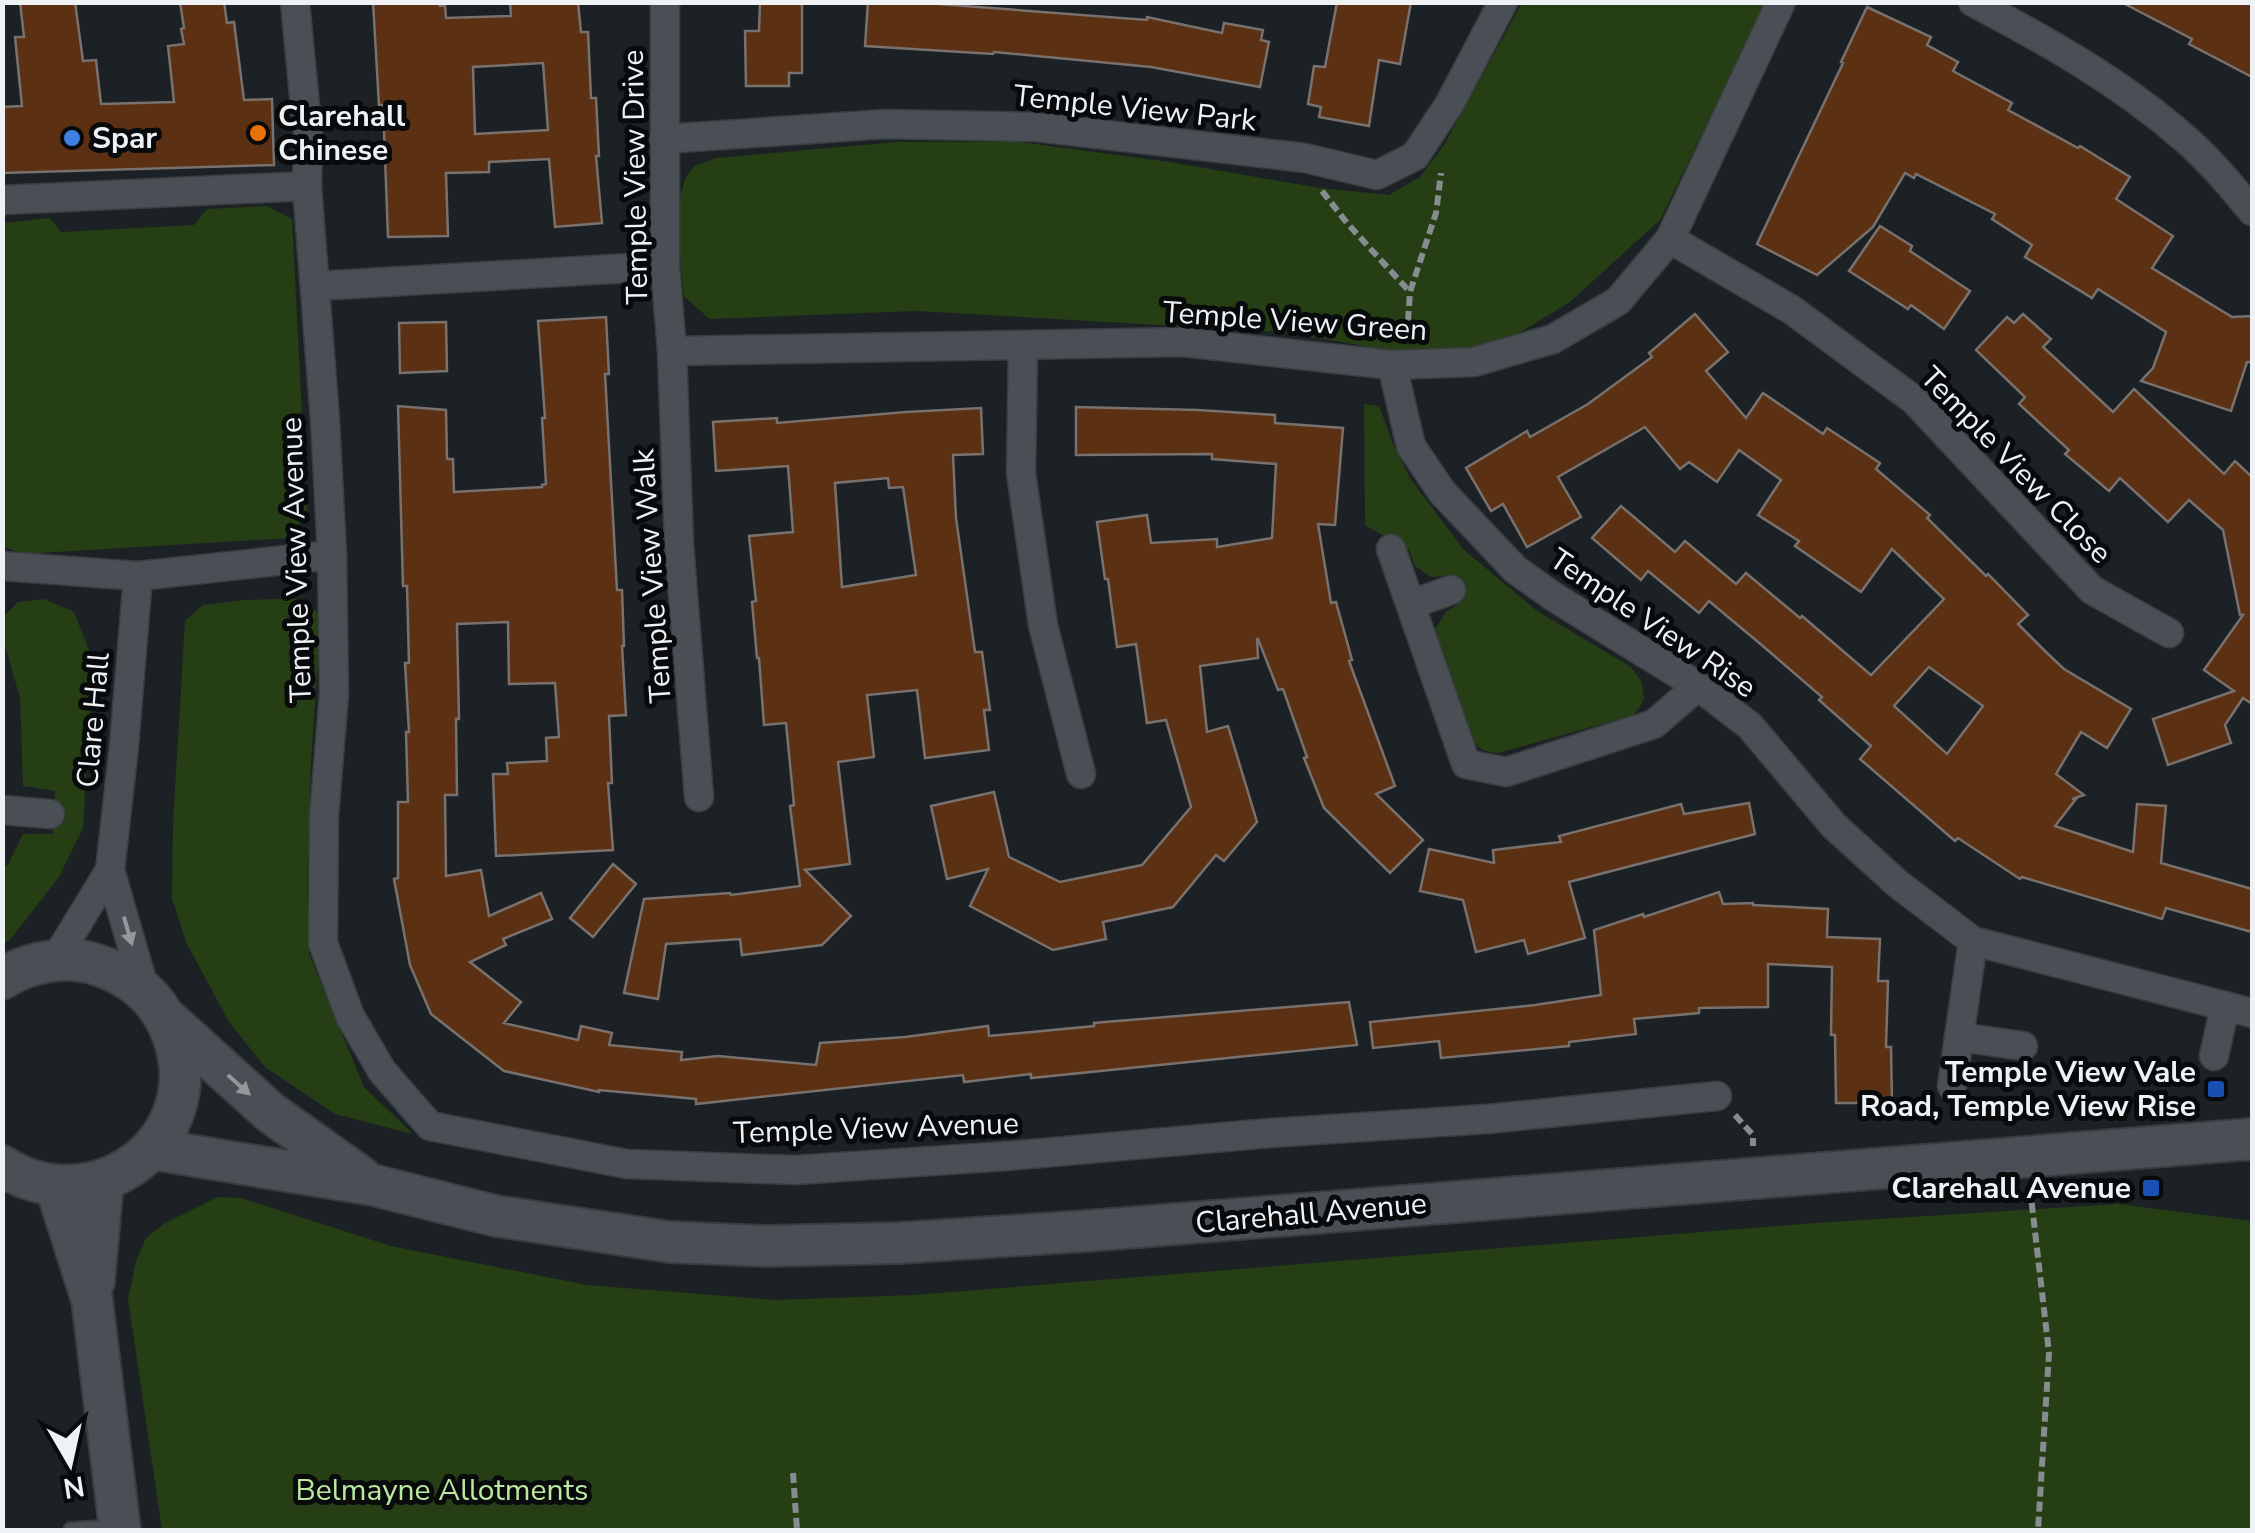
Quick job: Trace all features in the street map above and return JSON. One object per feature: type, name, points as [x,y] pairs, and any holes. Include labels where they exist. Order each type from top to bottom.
[{"type":"main road","points":[[4,977],[54,960]]},
{"type":"main road","name":"Clarehall Avenue","points":[[54,960],[87,962],[118,972],[270,1113],[373,1185]]},
{"type":"main road","points":[[2,1166],[20,1177],[56,1186],[80,1186],[103,1181],[152,1149],[168,1124],[180,1087],[179,1052],[156,1005]]},
{"type":"main road","name":"Clarehall Avenue","points":[[152,1149],[373,1185],[496,1216],[670,1242],[766,1246],[899,1243],[1100,1230],[2252,1138]]},
{"type":"main road","points":[[92,1300],[103,1181]]},
{"type":"main road","points":[[56,1186],[92,1300],[120,1529]]},
{"type":"street","name":"Temple View Avenue","points":[[295,2],[308,137],[307,186],[332,556],[334,694],[324,816],[323,943],[350,1016],[382,1071],[430,1126],[627,1164],[795,1170],[1487,1118],[1717,1096]]},
{"type":"street","name":"Temple View Drive","points":[[665,2],[665,266],[672,351]]},
{"type":"street","name":"Temple View Park","points":[[664,139],[885,124],[1037,127],[1305,158],[1377,175],[1416,156],[1450,103],[1503,2]]},
{"type":"street","name":"Temple View Green","points":[[672,351],[1182,342],[1392,366],[1474,362],[1553,339],[1618,301],[1670,239],[1780,2]]},
{"type":"street","points":[[1973,2],[2124,90],[2186,140],[2252,211]]},
{"type":"street","points":[[2,200],[307,186]]},
{"type":"street","name":"Temple View Close","points":[[1670,239],[1792,310],[1914,400],[2092,590],[2169,633]]},
{"type":"street","points":[[316,286],[665,266]]},
{"type":"street","points":[[1022,345],[1021,473],[1043,625],[1081,774]]},
{"type":"street","name":"Temple View Walk","points":[[672,351],[679,544],[700,797]]},
{"type":"street","name":"Temple View Rise","points":[[1392,366],[1412,446],[1442,492],[1516,570],[1698,686],[1750,726],[1834,826],[1898,884],[1973,942],[2239,1010],[2214,1056]]},
{"type":"street","points":[[1391,549],[1466,764],[1506,772],[1654,724],[1698,686]]},
{"type":"street","points":[[2,566],[138,576],[332,556]]},
{"type":"street","name":"Clare Hall","points":[[138,576],[110,870],[156,1005]]},
{"type":"street","points":[[1412,604],[1451,590]]},
{"type":"street","points":[[2,810],[50,814]]},
{"type":"street","name":"Clare Hall","points":[[54,960],[110,870]]},
{"type":"street","points":[[1952,1086],[1973,942]]},
{"type":"street","points":[[1960,1036],[2022,1046]]},
{"type":"lane","points":[[72,1530],[120,1529]]},
{"type":"path","points":[[1305,158],[1320,188],[1347,223],[1410,292]]},
{"type":"path","points":[[1392,366],[1406,352],[1410,292],[1436,214],[1442,162]]},
{"type":"path","points":[[1717,1096],[1752,1134],[1756,1176]]},
{"type":"path","points":[[2027,1158],[2048,1353],[2038,1530]]},
{"type":"path","points":[[793,1473],[797,1530]]},
{"type":"green space","points":[[1522,3],[1766,3],[1660,220],[1570,302],[1498,346],[1406,353],[1282,332],[916,311],[710,319],[684,297],[678,229],[681,192],[694,167],[717,158],[897,142],[1020,142],[1389,195],[1420,177],[1444,145]]},
{"type":"green space","points":[[267,206],[292,219],[307,510],[291,538],[22,554],[3,546],[3,223],[50,218],[61,232],[194,225],[207,209]]},
{"type":"green space","points":[[1364,404],[1379,406],[1410,478],[1463,549],[1537,611],[1631,667],[1642,682],[1644,700],[1634,715],[1498,753],[1481,749],[1468,737],[1433,632],[1446,612],[1462,601],[1453,575],[1431,577],[1415,566],[1409,550],[1365,525]]},
{"type":"green space","points":[[44,599],[74,612],[90,653],[83,828],[59,877],[10,940],[3,943],[3,865],[8,865],[23,834],[53,834],[55,791],[23,786],[20,698],[3,638],[3,617],[18,602]]},
{"type":"green space","points":[[300,599],[321,615],[311,761],[309,954],[364,1087],[413,1134],[335,1114],[265,1067],[229,1022],[186,942],[172,898],[185,621],[203,605]]},
{"type":"green space","name":"Belmayne Allotments","points":[[218,1197],[241,1198],[391,1246],[587,1285],[776,1300],[914,1295],[1815,1223],[2118,1204],[2252,1221],[2252,1530],[162,1530],[128,1299],[136,1261],[146,1238],[165,1223]]},
{"type":"building","points":[[20,2],[75,2],[83,61],[96,60],[101,104],[174,102],[168,46],[184,44],[180,2],[224,2],[227,23],[234,22],[244,100],[272,99],[274,165],[2,173],[2,107],[22,106],[15,37],[24,37]]},
{"type":"building","points":[[373,2],[439,2],[440,6],[445,5],[446,18],[511,16],[510,2],[578,2],[581,32],[588,32],[591,98],[596,98],[602,223],[555,227],[549,159],[489,162],[489,172],[446,173],[448,236],[388,237],[383,105],[379,105]],"holes":[[[543,63],[548,130],[475,134],[473,67]]]},
{"type":"building","points":[[760,2],[802,2],[802,73],[789,73],[789,86],[746,86],[745,31],[759,31]]},
{"type":"building","points":[[868,2],[1147,17],[1222,33],[1224,23],[1263,30],[1261,40],[1269,42],[1260,87],[1151,67],[994,52],[865,46]]},
{"type":"building","points":[[1337,2],[1411,2],[1400,64],[1379,60],[1369,126],[1319,117],[1321,107],[1308,104],[1314,66],[1325,67]]},
{"type":"building","points":[[2121,2],[2252,2],[2252,77],[2189,44],[2192,39]]},
{"type":"building","points":[[1867,7],[1931,37],[1927,45],[1958,62],[1953,71],[2012,103],[2008,110],[2080,146],[2130,177],[2116,199],[2173,236],[2152,268],[2232,317],[2252,316],[2252,362],[2247,362],[2231,411],[2141,381],[2153,368],[2166,332],[2098,289],[2092,298],[2025,257],[2032,245],[1992,219],[1995,214],[1916,174],[1914,178],[1905,173],[1873,227],[1817,275],[1757,244]]},
{"type":"building","points":[[1880,226],[1970,291],[1944,329],[1911,305],[1908,309],[1849,271]]},
{"type":"building","points":[[1695,314],[1728,352],[1706,371],[1746,418],[1763,393],[1823,434],[1827,428],[1880,463],[1876,469],[1930,515],[1927,518],[2028,615],[2018,624],[2048,654],[2064,669],[2131,709],[2107,748],[2081,732],[2056,774],[2084,795],[2072,799],[2076,799],[2055,826],[2133,852],[2137,804],[2166,806],[2161,863],[2252,889],[2252,932],[2166,908],[2162,919],[2020,879],[1958,838],[1955,841],[1860,759],[1871,746],[1819,700],[1822,697],[1709,601],[1699,613],[1648,571],[1641,580],[1592,538],[1621,506],[1675,552],[1685,541],[1736,584],[1746,573],[1871,675],[1944,599],[1892,549],[1861,592],[1795,546],[1799,541],[1758,515],[1781,480],[1739,450],[1717,482],[1689,462],[1680,469],[1645,427],[1558,477],[1581,517],[1527,547],[1503,504],[1491,511],[1466,468],[1527,431],[1530,437],[1588,404],[1652,357],[1649,353]],"holes":[[[1929,667],[1983,706],[1947,754],[1894,706]]]},
{"type":"building","points":[[2023,314],[2051,339],[2043,347],[2113,412],[2134,389],[2224,474],[2235,461],[2252,477],[2252,704],[2243,698],[2225,725],[2231,743],[2168,765],[2153,719],[2234,691],[2204,670],[2243,615],[2223,530],[2189,500],[2168,522],[2120,478],[2109,491],[2065,454],[2069,450],[2019,404],[2025,397],[1976,350],[2007,317],[2014,323]]},
{"type":"building","points":[[606,317],[609,374],[605,374],[617,590],[622,590],[626,715],[609,716],[613,850],[496,856],[493,774],[508,774],[507,763],[547,761],[546,738],[559,737],[555,683],[509,684],[508,622],[457,624],[457,795],[445,795],[446,876],[481,870],[489,916],[541,893],[552,919],[503,939],[506,945],[470,962],[521,1002],[504,1023],[578,1040],[581,1026],[612,1033],[609,1045],[682,1052],[681,1060],[718,1056],[816,1065],[820,1043],[988,1026],[989,1036],[1094,1023],[1349,1002],[1357,1045],[1031,1078],[1031,1074],[964,1082],[963,1075],[696,1104],[696,1099],[599,1092],[504,1071],[431,1014],[410,965],[394,879],[398,878],[398,802],[408,802],[409,732],[398,406],[446,410],[447,459],[453,459],[454,492],[542,487],[546,484],[545,418],[538,321]]},
{"type":"building","points":[[446,322],[447,371],[400,373],[399,323]]},
{"type":"building","points":[[1076,407],[1275,415],[1275,423],[1343,428],[1335,525],[1318,524],[1331,603],[1336,602],[1352,660],[1349,661],[1395,786],[1376,794],[1423,840],[1390,873],[1324,808],[1283,689],[1278,690],[1257,639],[1258,658],[1200,666],[1207,732],[1228,726],[1257,822],[1224,861],[1216,855],[1173,907],[1103,922],[1106,939],[1053,950],[970,906],[988,869],[947,879],[931,806],[994,792],[1009,857],[1060,882],[1142,865],[1191,807],[1166,720],[1147,723],[1136,644],[1117,647],[1097,522],[1147,515],[1151,543],[1217,539],[1217,547],[1272,538],[1276,464],[1212,459],[1212,454],[1076,455]]},
{"type":"building","points":[[981,408],[983,454],[953,455],[956,518],[975,652],[982,652],[990,710],[984,710],[989,750],[925,758],[917,690],[867,695],[874,757],[838,762],[850,864],[805,870],[851,916],[822,945],[742,955],[740,939],[666,944],[658,999],[624,993],[644,899],[731,895],[800,886],[790,806],[794,805],[786,723],[764,725],[749,536],[793,532],[788,466],[716,471],[713,422],[777,418],[777,423]],"holes":[[[888,478],[889,488],[903,487],[916,575],[842,587],[835,483]]]},
{"type":"building","points":[[1749,803],[1755,834],[1569,882],[1585,938],[1528,954],[1524,940],[1476,952],[1463,900],[1420,891],[1429,849],[1494,863],[1493,850],[1561,842],[1559,836],[1681,804],[1684,814]]},
{"type":"building","points":[[613,864],[636,884],[593,937],[570,918]]},
{"type":"building","points":[[1719,892],[1723,904],[1828,909],[1827,937],[1880,939],[1878,981],[1888,981],[1886,1047],[1891,1047],[1892,1103],[1836,1103],[1832,967],[1768,964],[1768,1007],[1699,1008],[1699,1013],[1634,1019],[1636,1034],[1569,1042],[1569,1046],[1441,1058],[1439,1041],[1373,1048],[1370,1022],[1601,995],[1594,930]]},
{"type":"place","name":"Clarehall Chinese","points":[[258,133]]},
{"type":"place","name":"Spar","points":[[72,138]]},
{"type":"place","name":"Temple View Vale Road, Temple View Rise","points":[[2216,1089]]},
{"type":"place","name":"Clarehall Avenue","points":[[2151,1188]]}]
